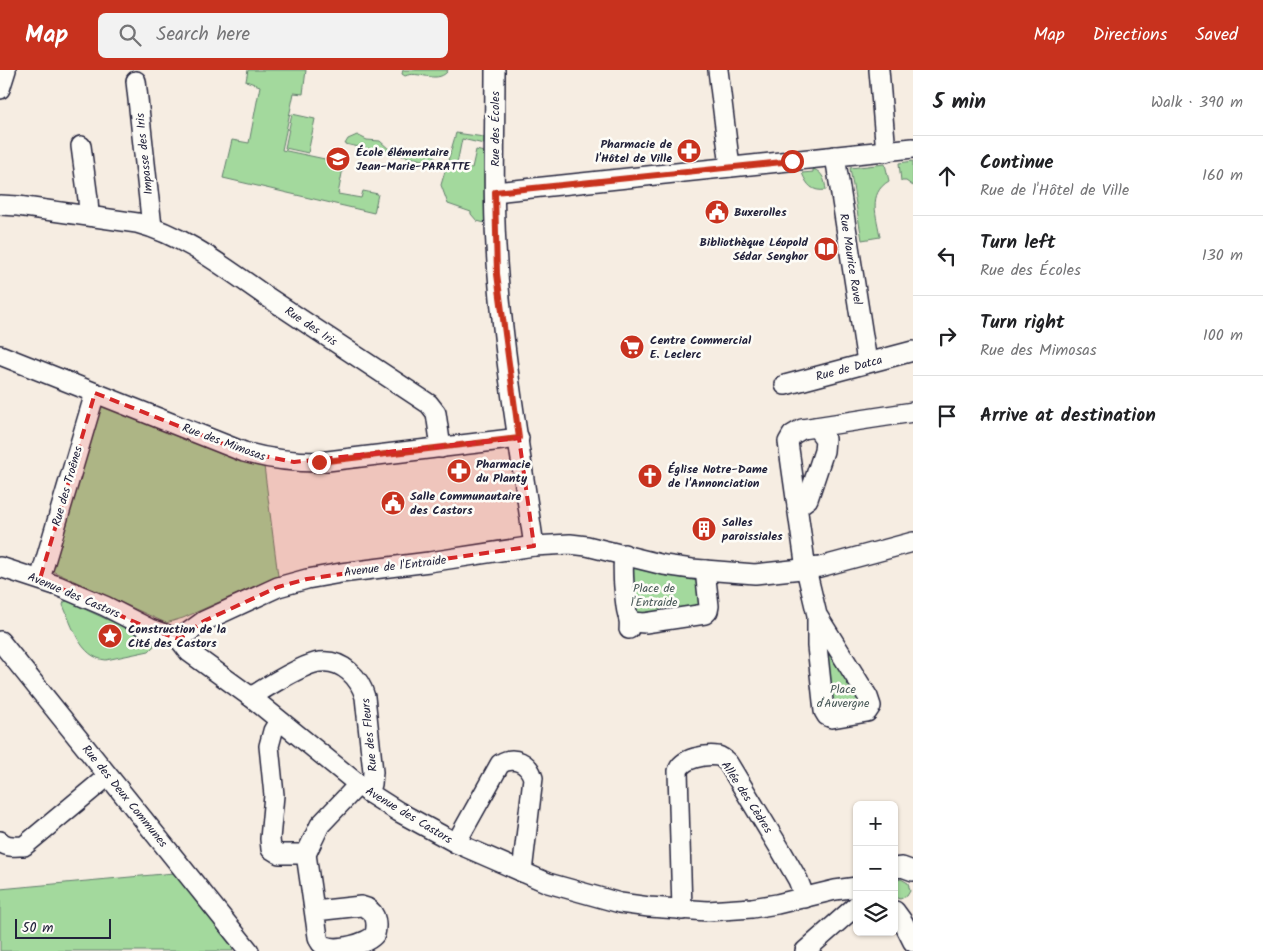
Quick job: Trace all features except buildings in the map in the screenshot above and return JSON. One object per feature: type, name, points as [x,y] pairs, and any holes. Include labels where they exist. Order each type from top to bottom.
[{"type":"street","points":[[0,89],[6,70]]},
{"type":"street","name":"Rue des Écoles","points":[[495,70],[497,274],[534,546]]},
{"type":"street","points":[[718,70],[730,167]]},
{"type":"street","points":[[879,70],[886,152]]},
{"type":"street","name":"Impasse des Iris","points":[[136,81],[152,227]]},
{"type":"street","points":[[81,146],[89,216]]},
{"type":"street","points":[[495,192],[913,148]]},
{"type":"street","name":"Rue Maurice Ravel","points":[[835,156],[867,362]]},
{"type":"street","name":"Rue des Iris","points":[[0,205],[137,223],[178,238],[429,404],[436,413],[441,448]]},
{"type":"street","name":"Rue de Datca","points":[[785,385],[913,351]]},
{"type":"street","name":"Rue des Mimosas","points":[[0,355],[244,452],[269,459],[319,462],[519,438]]},
{"type":"street","name":"Rue des Troênes","points":[[40,579],[95,393]]},
{"type":"street","points":[[817,615],[868,697],[871,706],[867,712],[832,718],[825,714],[817,646],[817,615],[806,569],[788,442],[789,438],[796,432],[816,427],[910,413]]},
{"type":"street","points":[[797,507],[808,499],[824,450],[825,440],[816,427]]},
{"type":"street","name":"Avenue de l'Entraide","points":[[179,639],[204,621],[278,587],[307,579],[534,546],[570,544],[624,554],[664,565],[755,574],[820,567],[913,542]]},
{"type":"street","points":[[624,554],[622,566],[630,626],[705,614],[709,606],[705,570]]},
{"type":"street","name":"Avenue des Castors","points":[[0,567],[40,579],[105,606],[150,629],[179,639],[189,652],[251,697],[364,789],[399,812],[456,844],[569,890],[620,903],[708,911],[752,908],[853,888]]},
{"type":"street","name":"Rue des Deux Communes","points":[[0,641],[248,951]]},
{"type":"street","name":"Rue des Fleurs","points":[[251,697],[267,686],[313,664],[328,662],[349,671],[362,686],[365,697],[373,772],[372,784],[364,789]]},
{"type":"street","points":[[279,720],[272,731],[269,746],[274,795],[271,849],[279,854],[306,854]]},
{"type":"street","name":"Allée des Cèdres","points":[[682,910],[678,771],[682,763],[687,760],[717,756],[728,763],[809,897]]},
{"type":"street","points":[[456,844],[500,764],[508,760],[520,761],[530,768],[533,778],[522,872]]},
{"type":"street","points":[[0,841],[2,844],[24,846],[108,776]]},
{"type":"street","points":[[315,911],[306,854],[320,825],[364,789]]},
{"type":"street","name":"Avenue des Castors","points":[[835,890],[853,882]]},
{"type":"street","points":[[809,897],[821,896],[830,901],[837,910],[838,921]]},
{"type":"street","points":[[805,951],[853,908]]},
{"type":"street","points":[[901,909],[903,922],[913,942]]},
{"type":"street","points":[[814,951],[853,921]]},
{"type":"highlighted area","points":[[95,393],[244,452],[294,462],[519,438],[534,546],[307,579],[278,587],[204,621],[179,639],[150,629],[40,579]]},
{"type":"green space","points":[[248,70],[306,70],[303,94],[294,93],[282,150],[344,163],[338,194],[361,198],[363,191],[378,194],[374,213],[223,178],[232,140],[249,143],[260,86],[246,81]]},
{"type":"green space","points":[[403,70],[448,70],[443,75],[432,77],[405,76],[402,74]]},
{"type":"green space","points":[[292,114],[315,119],[308,153],[285,148]]},
{"type":"green space","points":[[456,133],[484,137],[484,144],[462,139],[457,164],[472,168],[476,150],[484,152],[485,223],[477,221],[471,212],[448,204],[441,185]]},
{"type":"green space","points":[[357,135],[367,140],[380,141],[390,150],[382,152],[345,144],[348,139]]},
{"type":"green space","points":[[407,146],[430,151],[434,154],[437,163],[398,155],[392,151]]},
{"type":"green space","points":[[913,161],[913,186],[906,181],[901,181],[899,163]]},
{"type":"green space","points":[[885,164],[889,181],[878,192],[875,206],[880,237],[862,240],[850,168]]},
{"type":"green space","points":[[813,169],[821,175],[826,190],[814,189],[806,181],[802,173],[813,172]]},
{"type":"green space","points":[[101,404],[221,453],[264,466],[278,576],[183,618],[166,623],[50,570]]},
{"type":"green space","name":"Place de l'Entraide","points":[[629,566],[701,582],[700,613],[634,615]]},
{"type":"green space","points":[[67,601],[117,624],[153,643],[154,646],[149,651],[106,660],[97,658],[83,647],[78,639],[63,605]]},
{"type":"green space","name":"Place d'Auvergne","points":[[822,634],[861,704],[834,710],[830,705]]},
{"type":"green space","points":[[174,873],[232,947],[233,951],[0,951],[0,889]]},
{"type":"green space","points":[[901,879],[908,883],[910,891],[907,896],[900,899],[898,898],[898,880]]},
{"type":"place","name":"Pharmacie de l'Hôtel de Ville","points":[[689,151]]},
{"type":"place","name":"École élémentaire Jean-Marie-PARATTE","points":[[338,159]]},
{"type":"place","name":"Buxerolles","points":[[717,212]]},
{"type":"place","name":"Bibliothèque Léopold Sédar Senghor","points":[[826,249]]},
{"type":"place","name":"Centre Commercial E. Leclerc","points":[[632,347]]},
{"type":"place","name":"Pharmacie du Planty","points":[[459,471]]},
{"type":"place","name":"Église Notre-Dame de l'Annonciation","points":[[650,476]]},
{"type":"place","name":"Salle Communautaire des Castors","points":[[393,503]]},
{"type":"place","name":"Salles paroissiales","points":[[704,529]]},
{"type":"place","name":"Construction de la Cité des Castors","points":[[110,636]]},
{"type":"route","points":[[319,462],[519,438],[497,274],[495,192],[792,161]]}]
